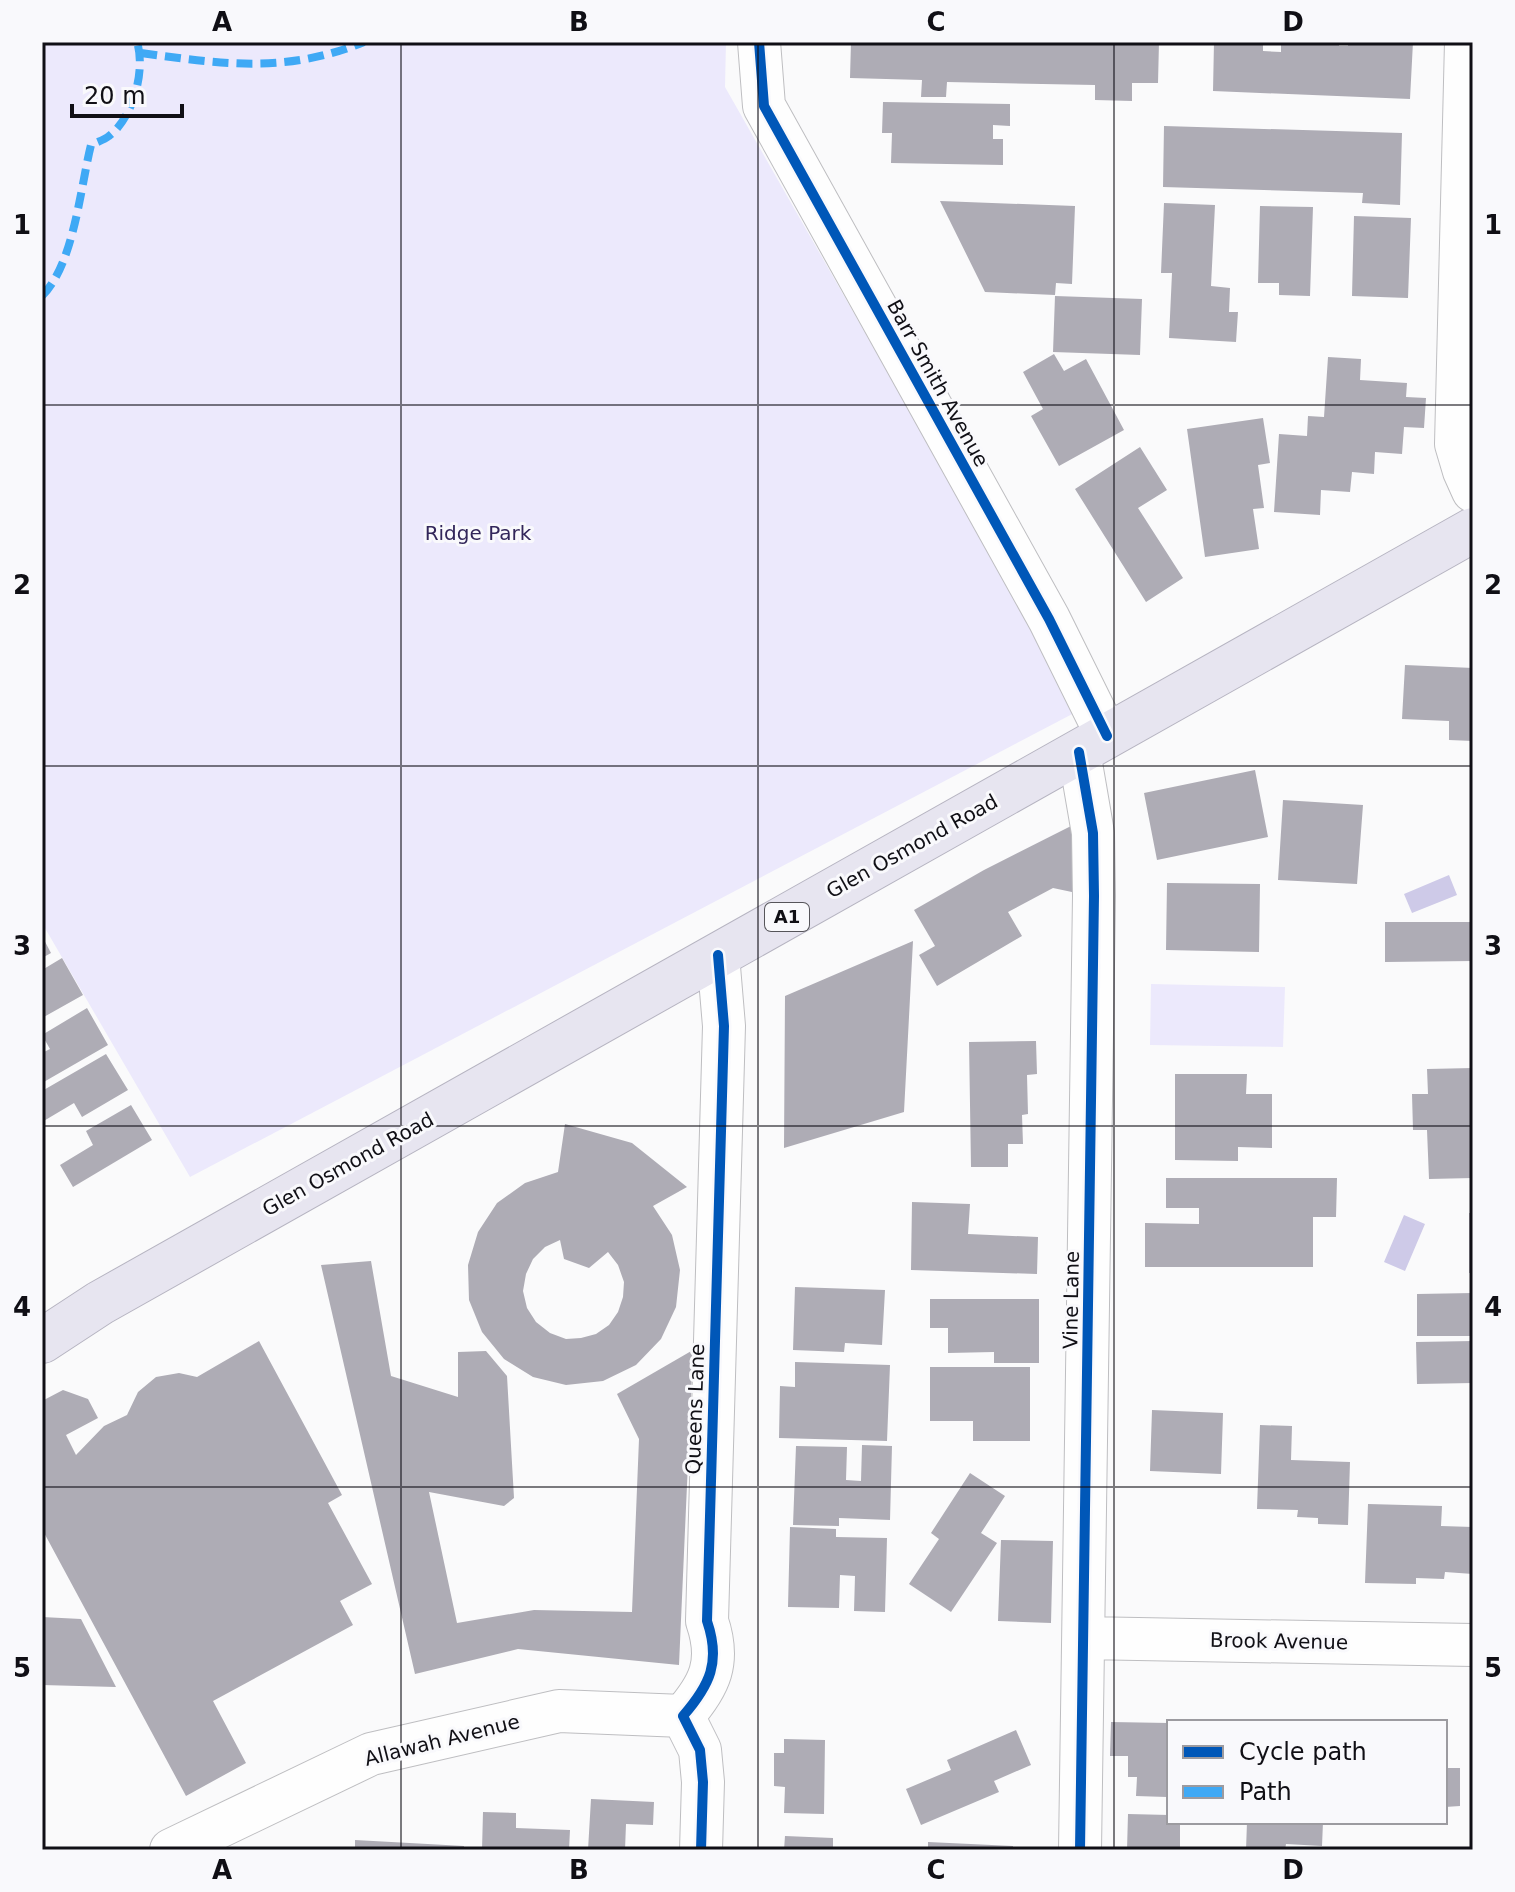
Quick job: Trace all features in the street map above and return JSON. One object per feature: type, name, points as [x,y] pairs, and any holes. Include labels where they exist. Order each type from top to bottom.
[{"type":"highway","name":"Glen Osmond Road","points":[[42,1341],[100,1303],[1473,530]]},
{"type":"highway","name":"Glen Osmond Road","points":[[42,1326],[100,1303]]},
{"type":"street","name":"Barr Smith Avenue","points":[[759,42],[764,106],[1049,619],[1093,744]]},
{"type":"street","points":[[1466,42],[1456,444],[1473,491]]},
{"type":"street","name":"Vine Lane","points":[[1080,1850],[1094,896],[1093,744]]},
{"type":"street","name":"Queens Lane","points":[[683,1716],[703,1692],[714,1659],[707,1621],[724,1040],[718,955]]},
{"type":"street","name":"Brook Avenue","points":[[1084,1638],[1473,1645]]},
{"type":"street","name":"Allawah Avenue","points":[[171,1850],[371,1754],[559,1711],[683,1716]]},
{"type":"street","points":[[683,1716],[700,1750],[703,1782],[701,1850]]},
{"type":"green space","name":"Ridge Park","points":[[42,42],[726,42],[725,87],[1080,710],[190,1177],[42,923]]},
{"type":"green space","points":[[1151,984],[1285,987],[1283,1047],[1150,1045]]},
{"type":"shaded area","points":[[1449,875],[1457,895],[1412,913],[1404,894]]},
{"type":"shaded area","points":[[1404,1215],[1425,1224],[1405,1271],[1384,1262]]},
{"type":"building","points":[[851,42],[1159,42],[1158,83],[1132,83],[1132,101],[1095,100],[1095,85],[947,82],[946,97],[921,97],[922,80],[850,78]]},
{"type":"building","points":[[1214,42],[1263,42],[1263,51],[1281,52],[1281,42],[1339,42],[1339,46],[1348,46],[1348,42],[1413,42],[1410,99],[1213,91]]},
{"type":"building","points":[[883,102],[1010,104],[1010,126],[993,125],[993,139],[1003,139],[1003,165],[891,163],[892,133],[882,133]]},
{"type":"building","points":[[1164,126],[1402,133],[1400,205],[1362,203],[1363,193],[1163,187]]},
{"type":"building","points":[[940,201],[1075,206],[1072,284],[1056,283],[1055,295],[985,292]]},
{"type":"building","points":[[1164,203],[1215,205],[1211,286],[1230,288],[1229,312],[1238,312],[1236,342],[1169,338],[1172,273],[1161,273]]},
{"type":"building","points":[[1260,206],[1313,207],[1310,296],[1279,295],[1279,283],[1258,283]]},
{"type":"building","points":[[1354,216],[1411,218],[1408,298],[1352,296]]},
{"type":"building","points":[[1055,296],[1142,299],[1140,355],[1053,352]]},
{"type":"building","points":[[1054,354],[1064,371],[1086,359],[1124,430],[1059,466],[1031,416],[1043,409],[1023,372]]},
{"type":"building","points":[[1328,357],[1361,359],[1360,380],[1407,383],[1406,397],[1426,398],[1424,428],[1404,427],[1402,454],[1375,452],[1374,474],[1352,472],[1350,492],[1321,490],[1320,515],[1274,512],[1279,434],[1307,436],[1308,416],[1324,417]]},
{"type":"building","points":[[1263,418],[1270,463],[1258,465],[1264,508],[1253,509],[1259,549],[1205,557],[1187,429]]},
{"type":"building","points":[[1140,447],[1167,490],[1138,508],[1183,578],[1146,602],[1075,489]]},
{"type":"building","points":[[1405,665],[1473,668],[1473,741],[1449,740],[1449,721],[1402,719]]},
{"type":"building","points":[[1255,770],[1268,837],[1157,860],[1144,793]]},
{"type":"building","points":[[1283,800],[1363,805],[1357,884],[1278,880]]},
{"type":"building","points":[[1073,825],[1086,895],[1053,888],[1008,912],[1022,936],[937,986],[919,955],[935,946],[914,910]]},
{"type":"building","points":[[1167,883],[1260,884],[1259,952],[1166,950]]},
{"type":"building","points":[[1385,922],[1473,922],[1473,961],[1385,962]]},
{"type":"building","points":[[42,936],[51,953],[42,958]]},
{"type":"building","points":[[913,941],[904,1112],[784,1148],[785,996]]},
{"type":"building","points":[[62,958],[83,995],[42,1018],[42,970]]},
{"type":"building","points":[[87,1008],[108,1045],[42,1083],[42,1053],[50,1049],[42,1035]]},
{"type":"building","points":[[1036,1041],[1037,1074],[1027,1075],[1028,1114],[1022,1115],[1023,1144],[1008,1144],[1008,1167],[971,1167],[969,1042]]},
{"type":"building","points":[[106,1054],[128,1090],[82,1117],[74,1103],[42,1122],[42,1091]]},
{"type":"building","points":[[1473,1068],[1473,1178],[1429,1179],[1427,1130],[1413,1130],[1412,1094],[1428,1094],[1427,1069]]},
{"type":"building","points":[[1175,1074],[1247,1074],[1246,1094],[1272,1094],[1272,1148],[1238,1147],[1238,1161],[1175,1160]]},
{"type":"building","points":[[131,1105],[152,1140],[73,1187],[60,1165],[93,1145],[86,1131]]},
{"type":"building","points":[[565,1124],[632,1143],[687,1187],[653,1206],[672,1235],[680,1270],[676,1307],[661,1339],[636,1365],[603,1381],[566,1385],[533,1377],[504,1359],[482,1332],[469,1300],[468,1265],[478,1232],[497,1203],[525,1183],[558,1172]],"holes":[[[560,1240],[564,1259],[589,1268],[608,1252],[618,1265],[624,1282],[623,1297],[609,1325],[596,1334],[566,1339],[550,1333],[536,1322],[527,1308],[523,1291],[533,1259],[545,1247]]]},
{"type":"building","points":[[1166,1178],[1337,1178],[1336,1217],[1313,1217],[1313,1267],[1145,1267],[1145,1223],[1199,1224],[1199,1208],[1166,1208]]},
{"type":"building","points":[[912,1202],[970,1204],[968,1234],[1038,1237],[1037,1274],[911,1270]]},
{"type":"building","points":[[1469,1213],[1473,1213],[1473,1273],[1469,1273]]},
{"type":"building","points":[[371,1261],[391,1376],[458,1397],[458,1352],[486,1351],[507,1376],[514,1498],[504,1506],[429,1492],[457,1623],[534,1610],[632,1612],[639,1439],[617,1394],[693,1350],[679,1665],[518,1649],[415,1674],[321,1265]]},
{"type":"building","points":[[795,1287],[885,1290],[882,1345],[845,1343],[844,1352],[793,1350]]},
{"type":"building","points":[[1473,1293],[1473,1336],[1417,1336],[1417,1294]]},
{"type":"building","points":[[930,1299],[1039,1299],[1039,1363],[994,1363],[994,1352],[948,1353],[948,1328],[930,1328]]},
{"type":"building","points":[[259,1341],[342,1495],[328,1503],[372,1584],[340,1601],[353,1625],[213,1701],[246,1763],[186,1796],[42,1529],[42,1401],[63,1390],[88,1399],[98,1418],[66,1435],[76,1455],[104,1426],[127,1415],[138,1392],[156,1377],[179,1373],[197,1377]]},
{"type":"building","points":[[1473,1341],[1473,1383],[1417,1384],[1416,1342]]},
{"type":"building","points":[[795,1362],[890,1365],[887,1441],[779,1438],[780,1386],[795,1387]]},
{"type":"building","points":[[930,1367],[1030,1367],[1030,1441],[973,1441],[973,1421],[930,1421]]},
{"type":"building","points":[[1152,1410],[1223,1413],[1221,1474],[1150,1471]]},
{"type":"building","points":[[1260,1425],[1292,1426],[1291,1460],[1350,1462],[1348,1525],[1318,1524],[1318,1518],[1297,1517],[1298,1510],[1257,1509]]},
{"type":"building","points":[[862,1445],[892,1446],[890,1520],[839,1518],[839,1526],[793,1525],[796,1446],[847,1447],[846,1480],[861,1481]]},
{"type":"building","points":[[970,1473],[1005,1496],[981,1533],[997,1543],[951,1612],[909,1584],[939,1539],[931,1533]]},
{"type":"building","points":[[1368,1504],[1442,1506],[1441,1526],[1473,1527],[1473,1574],[1445,1572],[1444,1579],[1416,1578],[1416,1584],[1365,1583]]},
{"type":"building","points":[[790,1527],[836,1529],[836,1537],[887,1538],[885,1612],[854,1611],[855,1576],[840,1575],[839,1608],[788,1607]]},
{"type":"building","points":[[1001,1540],[1053,1541],[1051,1623],[998,1621]]},
{"type":"building","points":[[42,1617],[81,1619],[116,1687],[42,1685]]},
{"type":"building","points":[[1111,1722],[1167,1723],[1167,1797],[1136,1796],[1137,1777],[1128,1777],[1128,1756],[1110,1756]]},
{"type":"building","points":[[1016,1730],[1031,1765],[994,1781],[999,1792],[921,1825],[906,1789],[951,1770],[947,1760]]},
{"type":"building","points":[[784,1739],[825,1740],[824,1814],[784,1813],[785,1787],[774,1786],[774,1753],[784,1753]]},
{"type":"building","points":[[1447,1768],[1460,1768],[1460,1806],[1447,1807]]},
{"type":"building","points":[[591,1799],[654,1802],[653,1825],[626,1824],[625,1850],[588,1850]]},
{"type":"building","points":[[483,1812],[516,1813],[516,1828],[570,1830],[569,1850],[482,1850]]},
{"type":"building","points":[[1128,1814],[1167,1815],[1167,1824],[1180,1824],[1180,1850],[1127,1850]]},
{"type":"building","points":[[1247,1824],[1323,1824],[1322,1846],[1286,1844],[1285,1850],[1246,1850]]},
{"type":"building","points":[[785,1836],[833,1838],[833,1850],[784,1850]]},
{"type":"building","points":[[355,1840],[464,1846],[464,1850],[355,1850]]},
{"type":"building","points":[[928,1842],[1013,1846],[1013,1850],[928,1850]]},
{"type":"marked path","points":[[42,296],[53,282],[69,246],[91,145],[117,128],[131,106],[140,66],[137,42]]},
{"type":"marked path","points":[[141,53],[254,64],[307,59],[364,42]]},
{"type":"cycle path","points":[[759,42],[764,106],[1049,619],[1107,736]]},
{"type":"cycle path","points":[[1079,752],[1093,833],[1094,896],[1080,1850]]},
{"type":"cycle path","points":[[701,1850],[703,1782],[700,1750],[683,1716],[700,1694],[713,1661],[707,1621],[724,1026],[718,955]]}]
